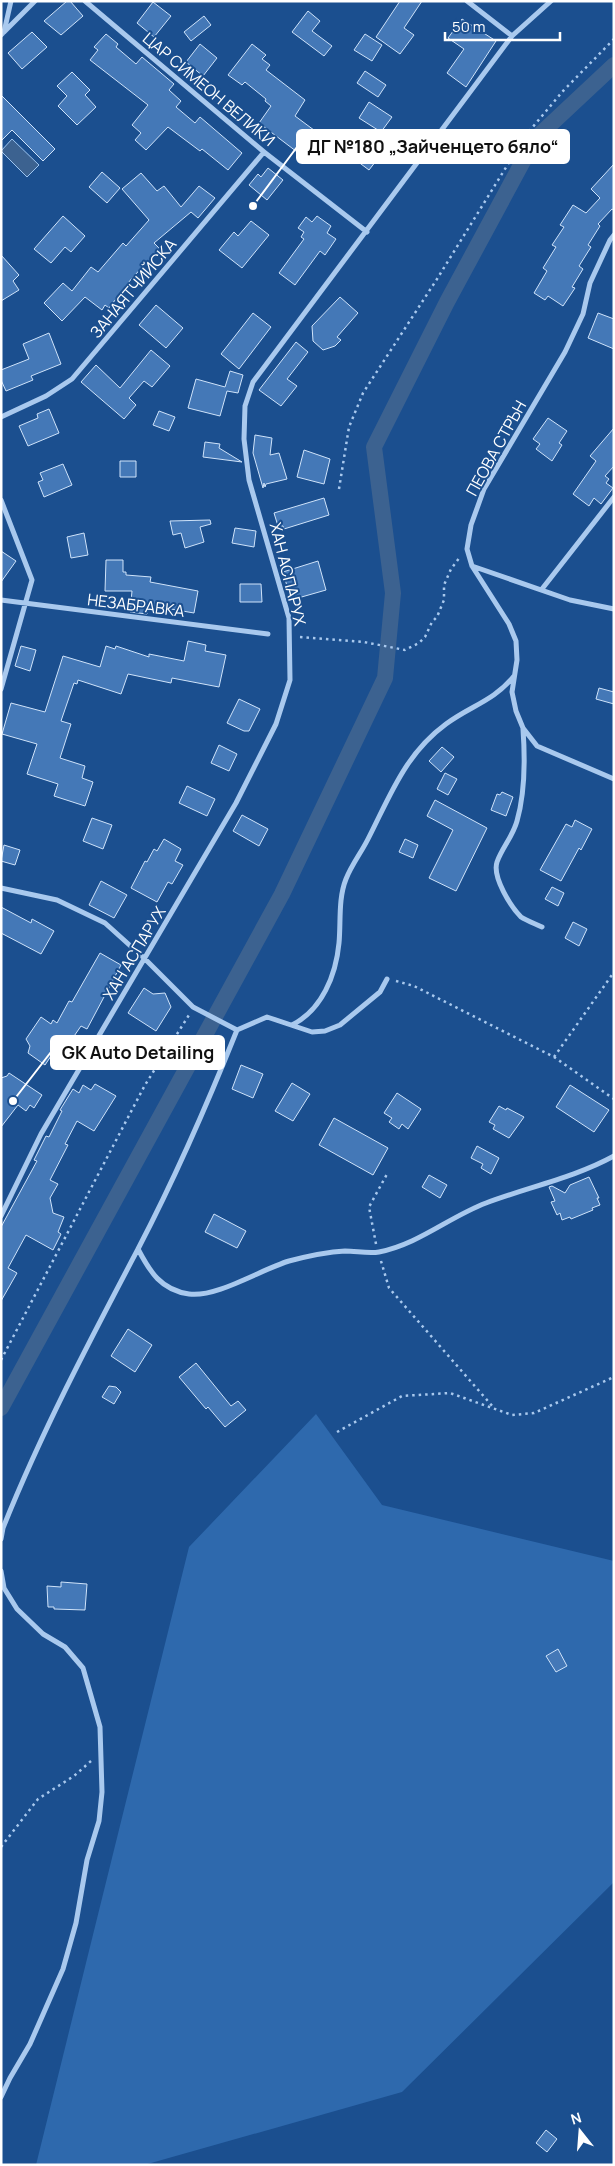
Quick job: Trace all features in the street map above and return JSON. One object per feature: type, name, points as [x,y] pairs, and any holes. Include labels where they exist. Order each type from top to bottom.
[{"type":"street","points":[[2,34],[11,1]]},
{"type":"street","points":[[2,34],[35,1]]},
{"type":"street","name":"ЦАР СИМЕОН ВЕЛИКИ","points":[[85,1],[264,152],[367,232]]},
{"type":"street","points":[[467,1],[512,36]]},
{"type":"street","name":"ХАН АСПАРУХ","points":[[1,1216],[41,1134],[146,959],[236,803],[276,724],[290,680],[290,618],[249,480],[244,438],[245,406],[253,382],[512,36],[551,1]]},
{"type":"street","name":"ЗАНАЯТЧИЙСКА","points":[[1,417],[46,396],[72,379],[264,152]]},
{"type":"street","name":"ПЕОВА СТРЪН","points":[[523,728],[516,711],[512,692],[517,660],[516,641],[509,624],[472,566],[467,548],[470,525],[484,490],[565,352],[583,314],[590,283],[614,235]]},
{"type":"street","points":[[542,589],[614,497]]},
{"type":"street","points":[[1,500],[32,580],[27,604],[1,689]]},
{"type":"street","points":[[472,566],[570,600],[614,609]]},
{"type":"street","name":"НЕЗАБРАВКА","points":[[1,600],[268,634]]},
{"type":"street","points":[[292,1025],[310,1013],[320,1003],[326,989],[339,945],[344,882],[394,784],[417,750],[447,724],[497,694],[515,676]]},
{"type":"street","points":[[523,728],[537,746],[614,778]]},
{"type":"street","points":[[523,728],[525,751],[524,778],[517,822],[496,864],[499,882],[509,901],[522,918],[542,927]]},
{"type":"street","points":[[1,888],[57,900],[104,923],[146,959],[193,1007],[237,1030]]},
{"type":"street","points":[[1,1540],[3,1528],[46,1428],[169,1188],[210,1098],[237,1030],[255,1020],[267,1017],[312,1032],[325,1031],[340,1025],[380,992],[388,979]]},
{"type":"street","points":[[138,1249],[151,1274],[170,1288],[190,1294],[216,1291],[274,1266],[307,1256],[345,1252],[378,1252],[422,1237],[484,1204],[582,1170],[614,1156]]},
{"type":"street","points":[[1,1571],[4,1588],[17,1609],[43,1634],[65,1647],[83,1668],[100,1726],[102,1792],[99,1822],[87,1860],[76,1923],[65,1960],[30,2044],[10,2078],[1,2098]]},
{"type":"path","points":[[339,489],[349,427],[363,393],[437,279],[526,135],[563,91],[614,39]]},
{"type":"path","points":[[291,636],[364,642],[405,650],[419,643],[425,637],[444,600],[444,585],[451,569],[467,548]]},
{"type":"path","points":[[554,1057],[614,972]]},
{"type":"path","points":[[388,979],[414,986],[554,1057],[614,1098]]},
{"type":"path","points":[[1,1360],[109,1153],[193,1007]]},
{"type":"path","points":[[388,1174],[369,1207],[378,1252],[389,1288],[494,1409]]},
{"type":"path","points":[[336,1432],[402,1396],[450,1393],[512,1415],[534,1413],[614,1377]]},
{"type":"path","points":[[1,1847],[38,1799],[74,1776],[101,1752]]},
{"type":"shaded area","points":[[12,139],[39,165],[27,177],[1,151]]},
{"type":"shaded area","points":[[316,1414],[382,1505],[614,1561],[614,1882],[402,2092],[144,2165],[36,2165],[189,1547]]},
{"type":"building","points":[[67,1],[70,1],[83,16],[61,35],[44,21]]},
{"type":"building","points":[[400,1],[422,1],[404,28],[414,35],[400,54],[376,37]]},
{"type":"building","points":[[153,2],[171,16],[154,37],[137,23]]},
{"type":"building","points":[[308,11],[320,21],[312,31],[332,46],[324,56],[292,32]]},
{"type":"building","points":[[204,16],[211,25],[191,41],[184,32]]},
{"type":"building","points":[[462,19],[496,41],[466,87],[447,73],[464,49],[448,38]]},
{"type":"building","points":[[32,32],[47,47],[22,69],[8,53]]},
{"type":"building","points":[[106,34],[118,44],[116,47],[136,64],[142,57],[174,84],[169,90],[181,101],[176,107],[195,123],[200,117],[242,153],[228,170],[202,149],[200,151],[168,127],[146,150],[135,140],[141,133],[132,125],[148,105],[90,60],[98,50],[94,47]]},
{"type":"building","points":[[365,34],[382,45],[372,61],[354,50]]},
{"type":"building","points":[[200,44],[217,58],[203,76],[186,62]]},
{"type":"building","points":[[252,44],[266,55],[262,59],[270,65],[266,70],[305,100],[295,116],[322,136],[305,158],[259,123],[271,106],[265,101],[266,99],[245,82],[242,85],[228,75]]},
{"type":"building","points":[[365,71],[386,85],[378,97],[357,83]]},
{"type":"building","points":[[72,72],[90,90],[85,95],[96,107],[77,125],[58,106],[67,96],[57,86]]},
{"type":"building","points":[[1,95],[55,149],[43,161],[12,130],[1,141]]},
{"type":"building","points":[[369,102],[392,117],[381,132],[359,118]]},
{"type":"building","points":[[372,133],[389,144],[369,170],[353,158]]},
{"type":"building","points":[[614,164],[614,210],[612,209],[598,224],[600,226],[588,245],[591,247],[579,266],[583,269],[572,287],[575,288],[563,306],[548,296],[545,300],[534,293],[547,271],[543,268],[556,247],[552,245],[564,227],[560,225],[573,205],[586,213],[600,198],[591,189]]},
{"type":"building","points":[[268,168],[283,180],[267,200],[249,185],[258,174],[261,177]]},
{"type":"building","points":[[102,172],[120,188],[107,203],[89,187]]},
{"type":"building","points":[[141,173],[157,191],[164,186],[181,207],[199,186],[215,198],[198,218],[191,212],[154,243],[160,249],[132,278],[109,308],[105,305],[102,310],[85,297],[62,321],[44,303],[63,283],[72,291],[91,267],[98,272],[123,243],[126,246],[149,220],[122,189]]},
{"type":"building","points":[[63,216],[85,236],[71,252],[65,247],[51,263],[34,249]]},
{"type":"building","points":[[317,216],[331,226],[327,233],[336,239],[325,255],[320,251],[295,285],[279,273],[304,239],[301,237],[304,232],[298,228],[306,217],[312,222]]},
{"type":"building","points":[[251,221],[269,235],[242,268],[219,250],[234,232],[238,236]]},
{"type":"building","points":[[1,255],[19,275],[13,281],[19,290],[1,301]]},
{"type":"building","points":[[340,297],[358,313],[337,337],[341,340],[335,346],[323,350],[313,341],[312,326]]},
{"type":"building","points":[[156,305],[183,328],[166,348],[139,325]]},
{"type":"building","points":[[253,313],[271,327],[239,369],[221,354]]},
{"type":"building","points":[[598,313],[614,319],[614,349],[588,338]]},
{"type":"building","points":[[49,333],[61,364],[31,376],[33,380],[6,391],[1,380],[1,370],[29,359],[23,344]]},
{"type":"building","points":[[296,342],[308,352],[287,379],[297,386],[281,406],[259,390]]},
{"type":"building","points":[[151,350],[170,366],[152,387],[144,381],[129,398],[136,405],[124,419],[81,382],[96,365],[120,388]]},
{"type":"building","points":[[230,371],[243,375],[238,393],[227,391],[220,416],[188,408],[196,379],[225,387]]},
{"type":"building","points":[[49,409],[59,433],[28,446],[19,426],[38,418],[37,414]]},
{"type":"building","points":[[159,411],[175,417],[169,431],[153,425]]},
{"type":"building","points":[[548,418],[567,431],[559,443],[562,445],[552,461],[536,449],[540,444],[533,439]]},
{"type":"building","points":[[614,428],[614,466],[605,476],[609,479],[606,483],[613,488],[601,504],[594,498],[589,506],[573,494],[596,461],[590,456]]},
{"type":"building","points":[[255,435],[272,438],[270,455],[279,453],[287,479],[266,484],[265,487],[264,483],[263,488],[253,453]]},
{"type":"building","points":[[205,442],[220,444],[219,448],[242,462],[203,457]]},
{"type":"building","points":[[304,450],[330,459],[324,484],[297,477]]},
{"type":"building","points":[[120,461],[136,461],[136,477],[120,477]]},
{"type":"building","points":[[63,464],[72,485],[44,497],[38,482],[43,480],[40,473]]},
{"type":"building","points":[[324,498],[329,515],[284,529],[283,526],[278,526],[274,513]]},
{"type":"building","points":[[210,520],[211,524],[200,527],[204,542],[185,548],[181,533],[173,535],[170,521]]},
{"type":"building","points":[[235,528],[256,531],[254,547],[232,543]]},
{"type":"building","points":[[84,533],[88,555],[71,558],[67,537]]},
{"type":"building","points":[[1,551],[16,561],[1,582]]},
{"type":"building","points":[[106,560],[123,560],[123,572],[126,572],[126,575],[151,577],[150,582],[198,591],[194,613],[148,605],[147,614],[130,612],[132,591],[105,591]]},
{"type":"building","points":[[318,561],[326,590],[291,600],[283,572]]},
{"type":"building","points":[[240,584],[261,584],[262,602],[240,602]]},
{"type":"building","points":[[188,641],[206,645],[205,651],[226,655],[219,687],[172,678],[171,683],[128,674],[121,694],[78,680],[77,684],[74,683],[61,721],[71,724],[60,758],[85,766],[82,778],[93,782],[85,806],[54,796],[58,784],[27,774],[37,744],[2,734],[11,703],[45,712],[63,656],[100,667],[106,646],[115,649],[116,646],[149,657],[149,654],[184,661]]},
{"type":"building","points":[[21,646],[36,650],[30,671],[15,666]]},
{"type":"building","points":[[599,688],[614,692],[614,704],[596,699]]},
{"type":"building","points":[[239,699],[260,709],[249,731],[244,731],[227,723]]},
{"type":"building","points":[[219,745],[237,754],[229,771],[211,763]]},
{"type":"building","points":[[442,747],[454,757],[441,772],[429,761]]},
{"type":"building","points":[[445,773],[457,779],[448,795],[437,789]]},
{"type":"building","points":[[187,786],[215,799],[207,816],[179,803]]},
{"type":"building","points":[[502,792],[513,797],[506,816],[491,810],[497,794],[500,795]]},
{"type":"building","points":[[435,800],[487,828],[456,891],[429,878],[453,830],[427,816]]},
{"type":"building","points":[[242,815],[268,829],[259,846],[233,831]]},
{"type":"building","points":[[92,818],[112,825],[103,849],[83,841]]},
{"type":"building","points":[[575,820],[592,829],[561,881],[540,870],[566,824],[572,827]]},
{"type":"building","points":[[164,839],[181,849],[175,861],[183,865],[172,884],[168,882],[157,902],[131,888],[145,861],[147,862],[154,849],[157,851]]},
{"type":"building","points":[[405,839],[418,845],[413,858],[399,852]]},
{"type":"building","points":[[4,845],[20,850],[15,865],[1,861]]},
{"type":"building","points":[[101,881],[127,895],[114,918],[89,905]]},
{"type":"building","points":[[552,887],[564,893],[558,906],[545,899]]},
{"type":"building","points":[[1,907],[31,923],[32,919],[54,931],[41,954],[1,933]]},
{"type":"building","points":[[573,922],[587,929],[579,946],[565,938]]},
{"type":"building","points":[[100,953],[121,965],[87,1029],[81,1026],[57,1061],[51,1056],[45,1065],[28,1053],[30,1046],[26,1039],[41,1017],[51,1024],[53,1020],[57,1023],[69,1001],[72,1002]]},
{"type":"building","points":[[144,988],[153,994],[165,993],[171,1007],[156,1031],[128,1013]]},
{"type":"building","points":[[241,1065],[263,1074],[253,1098],[232,1089]]},
{"type":"building","points":[[9,1073],[42,1095],[34,1108],[30,1105],[26,1111],[18,1105],[1,1127],[1,1078]]},
{"type":"building","points":[[292,1083],[310,1094],[293,1121],[275,1111]]},
{"type":"building","points":[[95,1084],[116,1096],[94,1131],[77,1121],[65,1144],[68,1145],[50,1180],[58,1184],[50,1198],[53,1213],[64,1217],[58,1232],[61,1234],[53,1250],[26,1235],[8,1268],[17,1273],[1,1301],[1,1227],[37,1161],[34,1160],[46,1136],[49,1137],[62,1111],[60,1110],[73,1089],[79,1093],[83,1085],[91,1090]]},
{"type":"building","points":[[570,1085],[609,1110],[594,1132],[556,1107]]},
{"type":"building","points":[[397,1093],[421,1109],[408,1129],[402,1124],[399,1129],[389,1122],[392,1118],[384,1113]]},
{"type":"building","points":[[499,1106],[524,1117],[509,1138],[493,1129],[495,1125],[489,1122]]},
{"type":"building","points":[[334,1118],[388,1148],[373,1175],[319,1145]]},
{"type":"building","points":[[477,1146],[499,1158],[491,1174],[481,1168],[483,1164],[471,1158]]},
{"type":"building","points":[[429,1175],[447,1185],[440,1198],[422,1187]]},
{"type":"building","points":[[589,1177],[599,1198],[597,1198],[600,1205],[571,1219],[570,1217],[562,1220],[560,1213],[557,1215],[551,1202],[555,1201],[549,1187],[552,1186],[565,1193],[570,1185]]},
{"type":"building","points":[[214,1214],[246,1231],[237,1248],[205,1232]]},
{"type":"building","points":[[128,1329],[152,1345],[135,1372],[111,1356]]},
{"type":"building","points":[[196,1363],[231,1406],[238,1401],[246,1410],[225,1427],[208,1407],[206,1409],[179,1377]]},
{"type":"building","points":[[109,1386],[116,1387],[121,1392],[114,1404],[102,1397]]},
{"type":"building","points":[[61,1582],[87,1584],[85,1610],[54,1609],[54,1607],[48,1607],[47,1586],[61,1587]]},
{"type":"building","points":[[558,1649],[567,1666],[556,1672],[546,1656]]},
{"type":"building","points":[[546,2130],[557,2139],[547,2152],[536,2143]]},
{"type":"waterway","points":[[1,1408],[282,894],[385,678],[393,593],[374,447],[447,302],[535,139],[614,65]]},
{"type":"place","name":"ДГ №180 „Зайченцето бяло“","points":[[253,206]]},
{"type":"place","name":"GK Auto Detailing","points":[[13,1101]]}]
